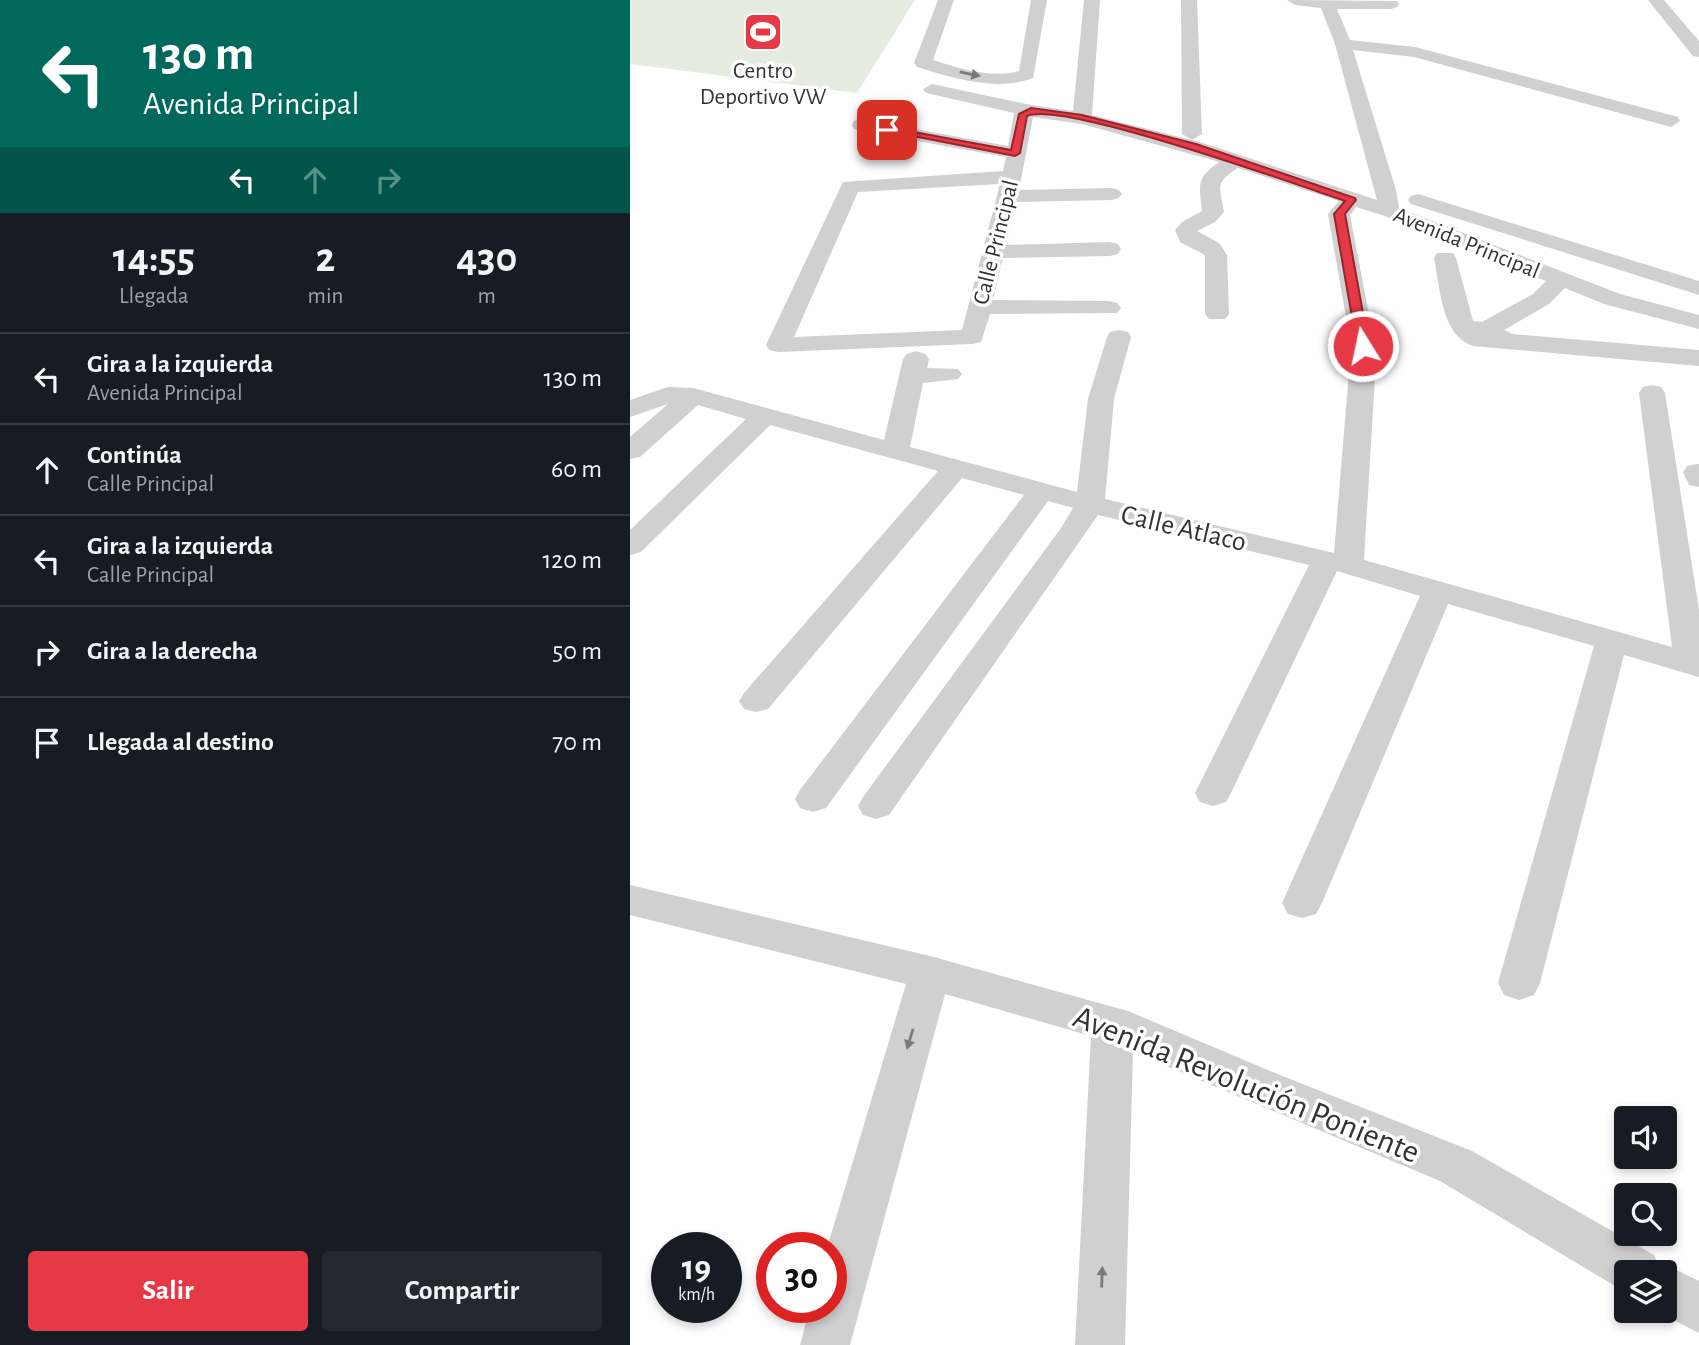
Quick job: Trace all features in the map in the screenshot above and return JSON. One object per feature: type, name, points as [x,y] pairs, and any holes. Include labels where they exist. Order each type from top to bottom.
[{"type":"street","points":[[946,0],[923,63],[1003,80],[1018,79],[1027,74],[1039,0]]},
{"type":"street","points":[[1082,118],[1092,0]]},
{"type":"street","points":[[1189,0],[1192,134]]},
{"type":"street","points":[[1295,0],[1391,4]]},
{"type":"street","points":[[1656,0],[1699,52]]},
{"type":"street","points":[[1327,2],[1343,44],[1388,201],[1699,288]]},
{"type":"street","points":[[1343,44],[1415,52],[1668,120],[1649,97]]},
{"type":"street","points":[[933,89],[1031,111],[1082,118],[1192,146],[1235,161]]},
{"type":"street","name":"Calle Principal","points":[[1011,190],[850,186],[778,345],[972,337],[1011,190],[1006,151],[1023,114],[1031,111]]},
{"type":"street","points":[[1112,194],[1011,190],[1024,136],[1033,116],[1129,134]]},
{"type":"street","points":[[861,125],[1006,151]]},
{"type":"street","points":[[904,166],[958,163],[1006,151]]},
{"type":"street","points":[[1217,314],[1216,255],[1211,248],[1188,237],[1186,230],[1193,222],[1209,217],[1213,212],[1209,183],[1214,174],[1235,161]]},
{"type":"street","name":"Avenida Principal","points":[[1235,161],[1351,200],[1388,201],[1544,289],[1612,299],[1699,322]]},
{"type":"street","points":[[1213,793],[1337,563],[1363,353],[1339,214],[1351,200]]},
{"type":"street","points":[[993,252],[1110,249]]},
{"type":"street","points":[[1445,258],[1485,333]]},
{"type":"street","points":[[1485,333],[1544,289],[1585,308]]},
{"type":"street","points":[[979,307],[1109,308]]},
{"type":"street","points":[[1485,333],[1699,358]]},
{"type":"street","points":[[876,806],[1075,530],[1090,504],[1101,399],[1119,337]]},
{"type":"street","points":[[895,452],[914,367],[949,374]]},
{"type":"street","points":[[1652,393],[1695,665]]},
{"type":"street","points":[[630,409],[681,396]]},
{"type":"street","points":[[630,451],[681,396]]},
{"type":"street","name":"Calle Atlaco","points":[[681,396],[1090,504],[1337,563],[1695,665]]},
{"type":"street","points":[[630,545],[764,416]]},
{"type":"street","points":[[756,701],[956,468]]},
{"type":"street","points":[[813,799],[1041,491]]},
{"type":"street","points":[[1303,903],[1438,590]]},
{"type":"street","points":[[1519,983],[1612,640]]},
{"type":"street","name":"Avenida Revolución Poniente","points":[[630,900],[930,973],[1113,1024],[1264,1089],[1456,1166],[1617,1260]]},
{"type":"street","points":[[825,1345],[896,1085],[930,973]]},
{"type":"street","points":[[1100,1345],[1113,1024]]},
{"type":"street","points":[[1677,1295],[1699,1308]]},
{"type":"shaded area","name":"Centro Deportivo VW","points":[[630,0],[915,0],[857,93],[630,64]]},
{"type":"place","name":"Centro Deportivo VW","points":[[763,32]]},
{"type":"route","points":[[887,130],[1015,153],[1023,114],[1042,111],[1082,118],[1192,146],[1351,200],[1339,214],[1363,346]]}]
